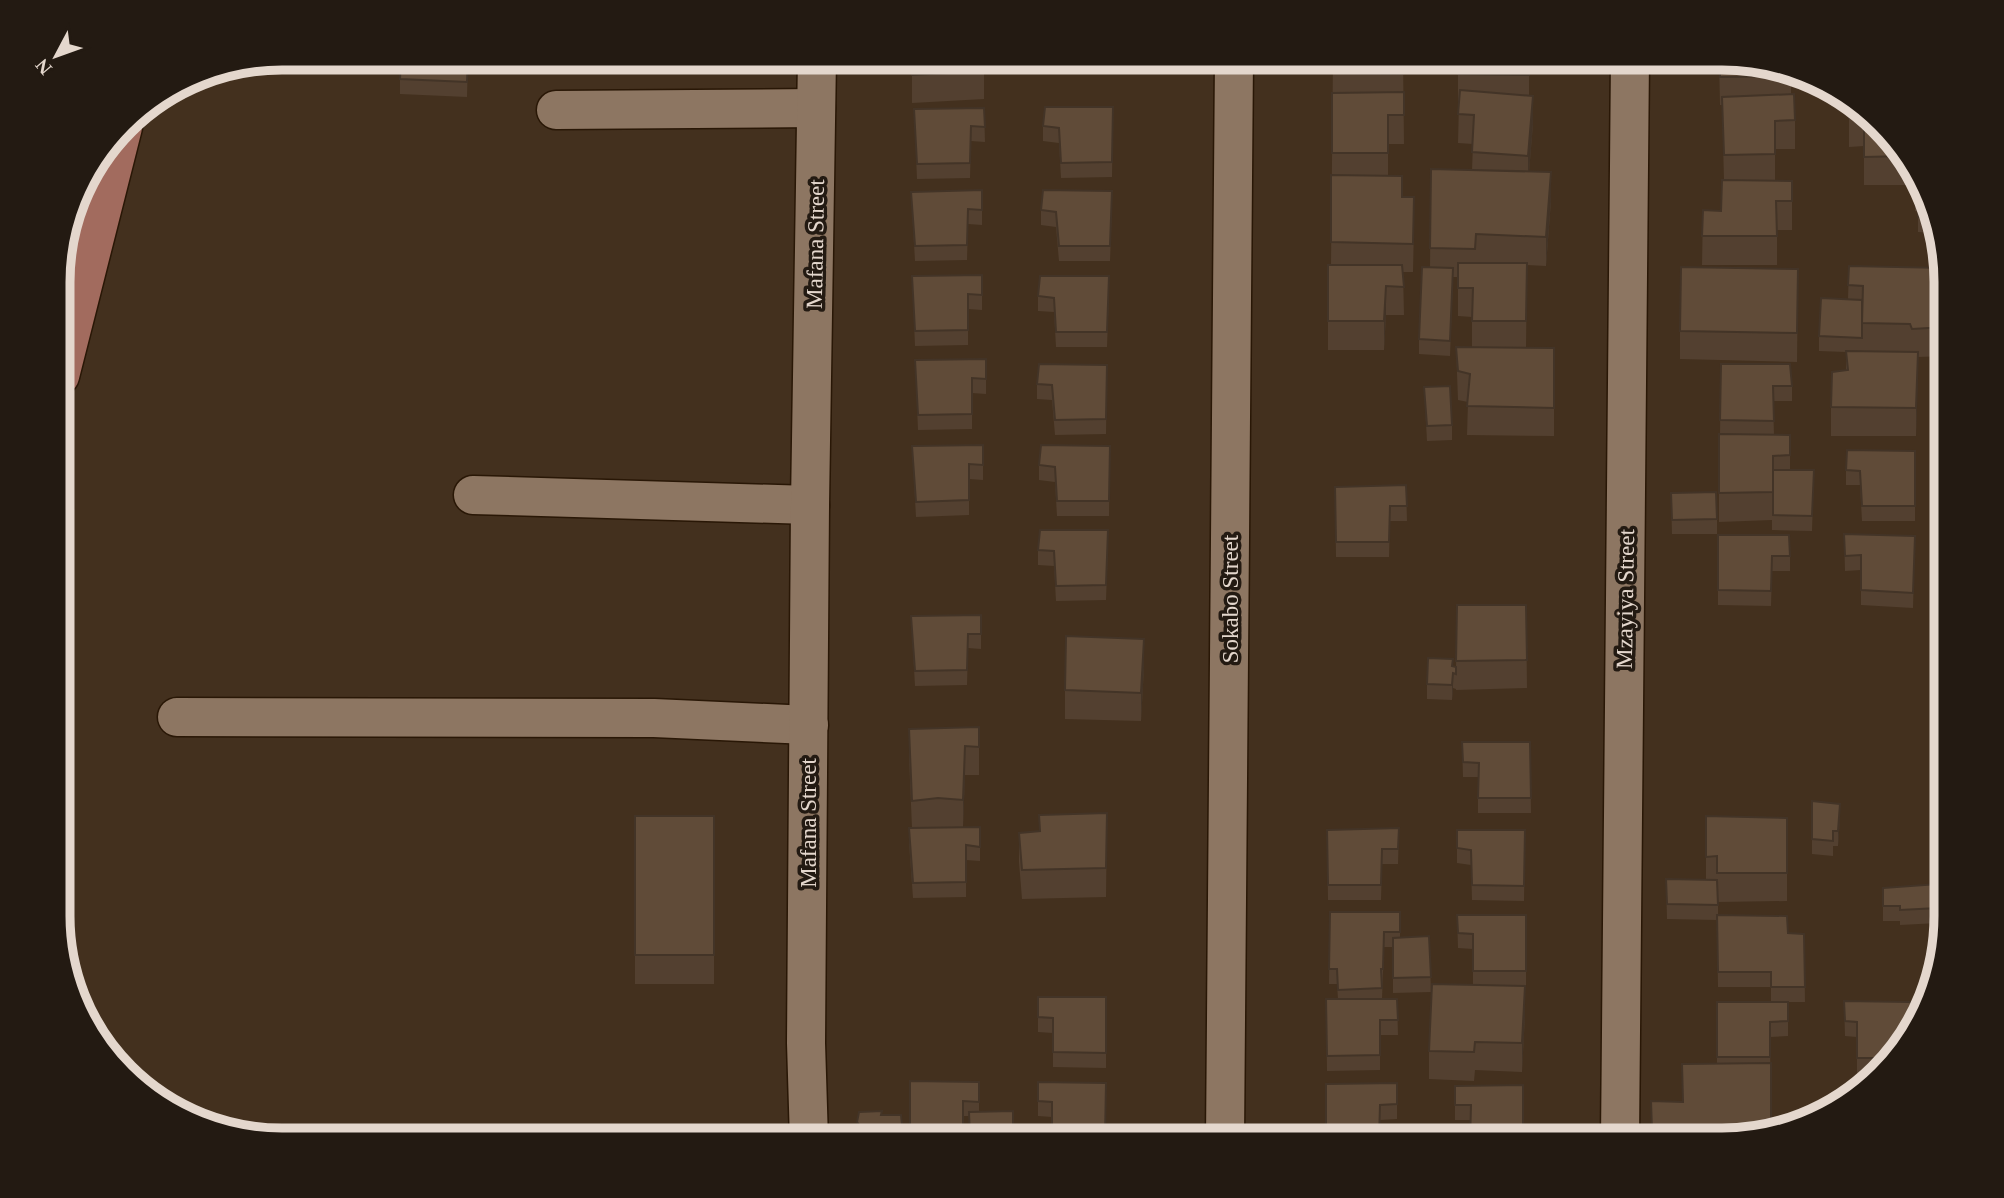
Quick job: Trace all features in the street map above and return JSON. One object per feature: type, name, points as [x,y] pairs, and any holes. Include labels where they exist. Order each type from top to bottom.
[{"type":"main road","points":[[70,336],[117,149]]},
{"type":"street","name":"Mafana Street","points":[[808,1128],[808,724],[817,70]]},
{"type":"street","name":"Sokabo Street","points":[[1225,1128],[1234,70]]},
{"type":"street","name":"Mzayiya Street","points":[[1620,1128],[1630,70]]},
{"type":"street","points":[[556,110],[816,108]]},
{"type":"street","points":[[472,495],[810,505]]},
{"type":"street","points":[[177,717],[654,718],[808,724]]},
{"type":"building","points":[[400,70],[468,70],[467,82],[400,79]]},
{"type":"building","points":[[912,70],[984,71],[912,75]]},
{"type":"building","points":[[1333,70],[1403,70],[1403,74],[1333,73]]},
{"type":"building","points":[[1458,70],[1529,70],[1529,75],[1458,74]]},
{"type":"building","points":[[1720,70],[1773,76],[1720,77]]},
{"type":"building","points":[[1460,90],[1533,96],[1528,156],[1472,152],[1474,115],[1458,114]]},
{"type":"building","points":[[1404,92],[1404,115],[1388,115],[1388,153],[1332,153],[1332,93]]},
{"type":"building","points":[[1794,94],[1795,120],[1775,121],[1775,154],[1724,155],[1722,97]]},
{"type":"building","points":[[1045,107],[1113,107],[1112,162],[1061,163],[1059,128],[1043,126]]},
{"type":"building","points":[[984,108],[985,127],[971,126],[970,163],[917,164],[914,109]]},
{"type":"building","points":[[1864,125],[1892,156],[1864,157]]},
{"type":"building","points":[[1431,169],[1551,172],[1546,237],[1476,234],[1475,249],[1430,248]]},
{"type":"building","points":[[1331,175],[1402,176],[1402,197],[1414,197],[1413,244],[1331,242]]},
{"type":"building","points":[[1722,180],[1792,181],[1792,201],[1776,201],[1777,236],[1702,236],[1703,210],[1721,211]]},
{"type":"building","points":[[982,190],[982,210],[968,209],[967,245],[915,246],[911,192]]},
{"type":"building","points":[[1043,190],[1112,191],[1110,246],[1059,246],[1056,212],[1041,210]]},
{"type":"building","points":[[1919,204],[1924,218],[1918,217]]},
{"type":"building","points":[[1458,263],[1527,263],[1526,321],[1472,321],[1473,288],[1458,288]]},
{"type":"building","points":[[1328,265],[1402,265],[1404,287],[1386,286],[1384,321],[1328,321]]},
{"type":"building","points":[[1849,266],[1934,268],[1934,328],[1912,329],[1910,324],[1862,323],[1863,286],[1848,285]]},
{"type":"building","points":[[1422,267],[1453,268],[1450,341],[1419,339]]},
{"type":"building","points":[[1681,267],[1798,269],[1797,333],[1680,331]]},
{"type":"building","points":[[982,275],[982,295],[968,294],[968,330],[915,331],[912,276]]},
{"type":"building","points":[[1040,276],[1109,276],[1107,332],[1056,332],[1054,298],[1038,296]]},
{"type":"building","points":[[1821,298],[1862,300],[1862,338],[1819,336]]},
{"type":"building","points":[[1456,347],[1554,348],[1554,408],[1467,406],[1470,374],[1458,371]]},
{"type":"building","points":[[1846,351],[1918,352],[1916,408],[1831,407],[1832,372],[1848,370]]},
{"type":"building","points":[[986,359],[986,379],[972,378],[972,414],[918,415],[915,360]]},
{"type":"building","points":[[1039,364],[1107,365],[1106,419],[1055,420],[1052,385],[1037,384]]},
{"type":"building","points":[[1721,364],[1790,364],[1792,386],[1773,386],[1774,421],[1720,420]]},
{"type":"building","points":[[1450,386],[1452,425],[1427,426],[1424,387]]},
{"type":"building","points":[[1719,434],[1790,435],[1790,455],[1773,456],[1773,492],[1719,493]]},
{"type":"building","points":[[983,445],[983,465],[969,464],[969,500],[916,502],[912,446]]},
{"type":"building","points":[[1041,445],[1110,446],[1109,501],[1057,501],[1055,467],[1039,465]]},
{"type":"building","points":[[1847,450],[1915,451],[1915,506],[1862,506],[1860,471],[1846,470]]},
{"type":"building","points":[[1773,470],[1814,470],[1812,516],[1773,515]]},
{"type":"building","points":[[1406,485],[1407,506],[1390,506],[1389,542],[1336,542],[1335,487]]},
{"type":"building","points":[[1716,492],[1717,519],[1672,520],[1671,493]]},
{"type":"building","points":[[1040,530],[1108,530],[1106,585],[1056,586],[1054,551],[1038,550]]},
{"type":"building","points":[[1844,534],[1915,536],[1913,593],[1861,590],[1861,555],[1845,556]]},
{"type":"building","points":[[1718,535],[1789,535],[1790,556],[1772,556],[1771,591],[1718,590]]},
{"type":"building","points":[[1457,605],[1526,605],[1527,660],[1456,661]]},
{"type":"building","points":[[981,615],[981,634],[968,634],[967,670],[915,671],[911,616]]},
{"type":"building","points":[[1066,636],[1144,639],[1141,693],[1065,690]]},
{"type":"building","points":[[1428,658],[1453,659],[1452,666],[1456,667],[1456,674],[1453,673],[1452,685],[1427,684]]},
{"type":"building","points":[[979,727],[979,747],[965,746],[963,800],[938,798],[912,801],[909,729]]},
{"type":"building","points":[[1462,742],[1530,742],[1531,798],[1478,798],[1479,763],[1463,762]]},
{"type":"building","points":[[1812,801],[1840,804],[1838,831],[1833,831],[1833,841],[1812,839]]},
{"type":"building","points":[[1107,813],[1106,868],[1022,870],[1019,833],[1040,831],[1039,815]]},
{"type":"building","points":[[635,816],[714,816],[714,955],[635,955]]},
{"type":"building","points":[[1706,816],[1787,818],[1787,873],[1717,873],[1717,856],[1706,857]]},
{"type":"building","points":[[980,827],[980,847],[966,845],[966,882],[913,883],[909,828]]},
{"type":"building","points":[[1399,828],[1398,849],[1382,849],[1381,885],[1328,885],[1327,830]]},
{"type":"building","points":[[1457,830],[1525,830],[1524,886],[1472,885],[1471,850],[1457,848]]},
{"type":"building","points":[[1666,879],[1717,880],[1718,905],[1667,904]]},
{"type":"building","points":[[1934,884],[1934,908],[1900,910],[1900,906],[1883,906],[1883,888]]},
{"type":"building","points":[[1330,912],[1400,912],[1400,932],[1384,932],[1382,988],[1338,990],[1337,969],[1329,969]]},
{"type":"building","points":[[1457,915],[1526,915],[1526,971],[1473,971],[1473,934],[1458,933]]},
{"type":"building","points":[[1717,915],[1787,916],[1788,933],[1804,934],[1805,987],[1771,987],[1771,972],[1718,972]]},
{"type":"building","points":[[1429,936],[1431,977],[1393,978],[1393,938]]},
{"type":"building","points":[[1432,984],[1525,986],[1522,1043],[1475,1042],[1474,1052],[1429,1051]]},
{"type":"building","points":[[1038,997],[1106,997],[1106,1053],[1053,1052],[1053,1018],[1038,1017]]},
{"type":"building","points":[[1326,999],[1397,999],[1398,1020],[1380,1020],[1380,1055],[1327,1056]]},
{"type":"building","points":[[1844,1001],[1911,1002],[1911,1011],[1906,1022],[1879,1058],[1857,1058],[1857,1022],[1845,1021]]},
{"type":"building","points":[[1717,1002],[1788,1002],[1788,1021],[1770,1022],[1770,1057],[1717,1057]]},
{"type":"building","points":[[1771,1063],[1771,1122],[1747,1124],[1747,1126],[1736,1128],[1652,1128],[1651,1101],[1683,1102],[1682,1064]]},
{"type":"building","points":[[910,1081],[979,1082],[979,1102],[963,1101],[963,1128],[910,1128]]},
{"type":"building","points":[[1038,1082],[1106,1083],[1105,1128],[1052,1128],[1052,1102],[1038,1101]]},
{"type":"building","points":[[1397,1083],[1397,1104],[1380,1105],[1379,1128],[1326,1128],[1326,1084]]},
{"type":"building","points":[[1523,1085],[1523,1128],[1470,1128],[1471,1105],[1455,1105],[1455,1086]]},
{"type":"building","points":[[882,1111],[881,1115],[901,1115],[905,1128],[860,1128],[857,1122],[859,1112]]},
{"type":"building","points":[[1013,1111],[1013,1128],[970,1128],[969,1112]]}]
